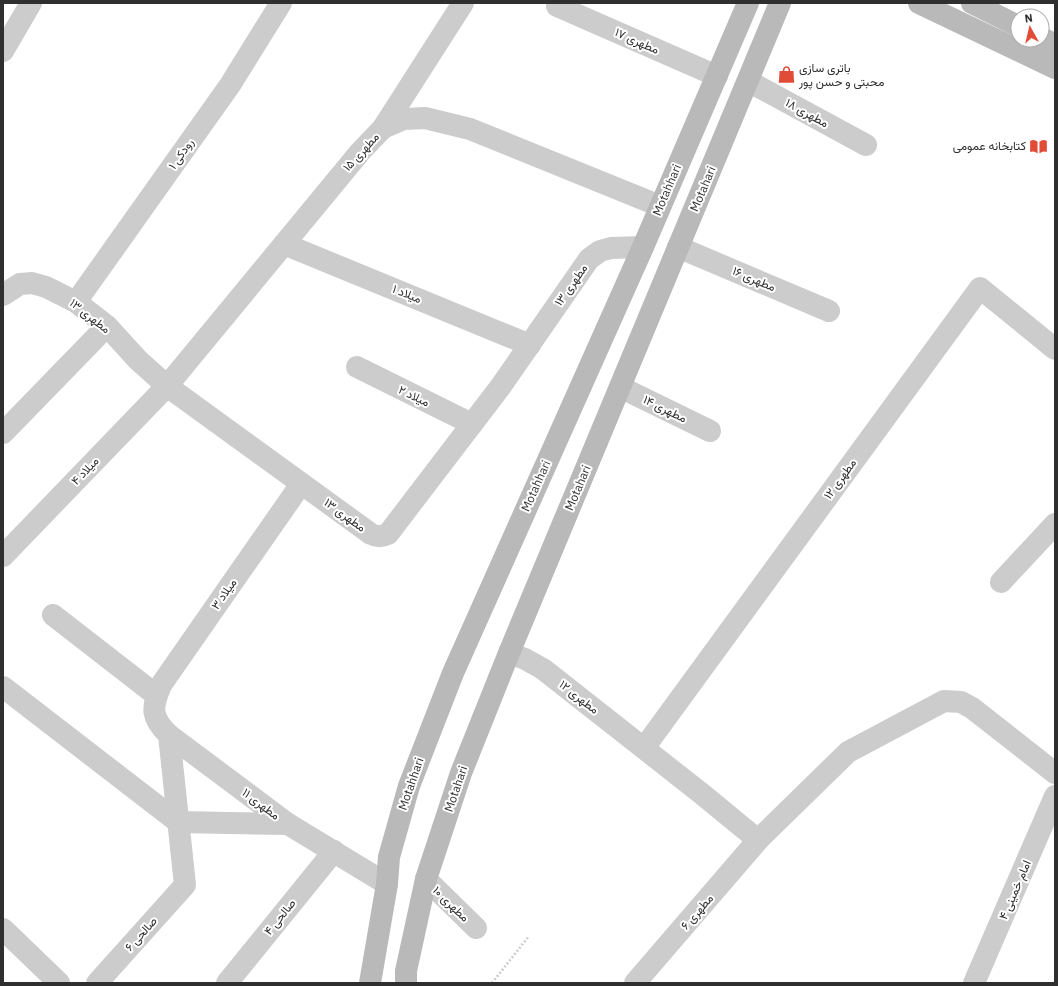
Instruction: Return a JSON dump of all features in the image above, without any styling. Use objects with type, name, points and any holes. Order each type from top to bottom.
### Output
[{"type":"main road","points":[[919,3],[1055,68]]},
{"type":"main road","points":[[972,3],[1010,22]]},
{"type":"main road","name":"Motahari","points":[[406,983],[406,971],[426,879],[461,773],[509,653],[678,247],[767,36],[783,7]]},
{"type":"main road","points":[[745,9],[767,36]]},
{"type":"main road","name":"Motahhari","points":[[370,983],[387,884],[389,857],[409,786],[453,673],[643,247],[745,9]]},
{"type":"street","points":[[3,51],[31,3]]},
{"type":"street","name":"رودکی ۱","points":[[76,302],[230,85],[281,3]]},
{"type":"street","points":[[383,128],[463,3]]},
{"type":"street","name":"مطهری ۱۷","points":[[557,6],[717,76]]},
{"type":"street","name":"مطهری ۱۸","points":[[748,81],[866,145]]},
{"type":"street","name":"مطهری ۱۵","points":[[167,386],[360,152],[383,128],[404,119],[425,118],[470,129],[660,206]]},
{"type":"street","name":"میلاد ۱","points":[[284,244],[530,345]]},
{"type":"street","name":"مطهری ۱۳","points":[[3,294],[20,284],[32,283],[46,287],[76,302],[107,326],[138,360],[167,386],[371,534],[383,536],[388,534],[501,386],[589,259],[600,251],[611,248],[643,247]]},
{"type":"street","name":"مطهری ۱۶","points":[[678,247],[829,311]]},
{"type":"street","name":"مطهری ۱۲","points":[[644,748],[980,288],[1055,349]]},
{"type":"street","points":[[3,433],[107,326]]},
{"type":"street","name":"میلاد ۲","points":[[357,367],[472,424]]},
{"type":"street","name":"میلاد ۴","points":[[3,556],[167,386]]},
{"type":"street","name":"مطهری ۱۴","points":[[620,387],[710,431]]},
{"type":"street","name":"میلاد ۳","points":[[155,701],[161,685],[301,484]]},
{"type":"street","points":[[1001,582],[1055,524]]},
{"type":"street","points":[[54,615],[155,701]]},
{"type":"street","name":"مطهری ۱۲","points":[[509,653],[525,659],[543,669],[758,840]]},
{"type":"street","points":[[3,687],[178,822],[288,824]]},
{"type":"street","name":"مطهری ۱۱","points":[[155,701],[155,717],[157,722],[169,735],[288,824],[387,884]]},
{"type":"street","name":"مطهری ۶","points":[[635,983],[758,840],[848,752],[944,701],[961,702],[972,708],[1055,773]]},
{"type":"street","points":[[169,735],[178,822]]},
{"type":"street","name":"امام خمینی ۴","points":[[974,983],[1055,796]]},
{"type":"street","name":"صالحی ۶","points":[[97,983],[185,885],[178,822]]},
{"type":"street","name":"صالحی ۴","points":[[227,983],[334,852]]},
{"type":"street","name":"مطهری ۱۰","points":[[426,879],[476,928]]},
{"type":"street","points":[[3,930],[60,983]]},
{"type":"path","points":[[492,983],[529,936]]},
{"type":"place","name":"باتری سازی محبتی و حسن پور","points":[[786,75]]},
{"type":"place","name":"کتابخانه عمومی","points":[[1039,146]]}]
